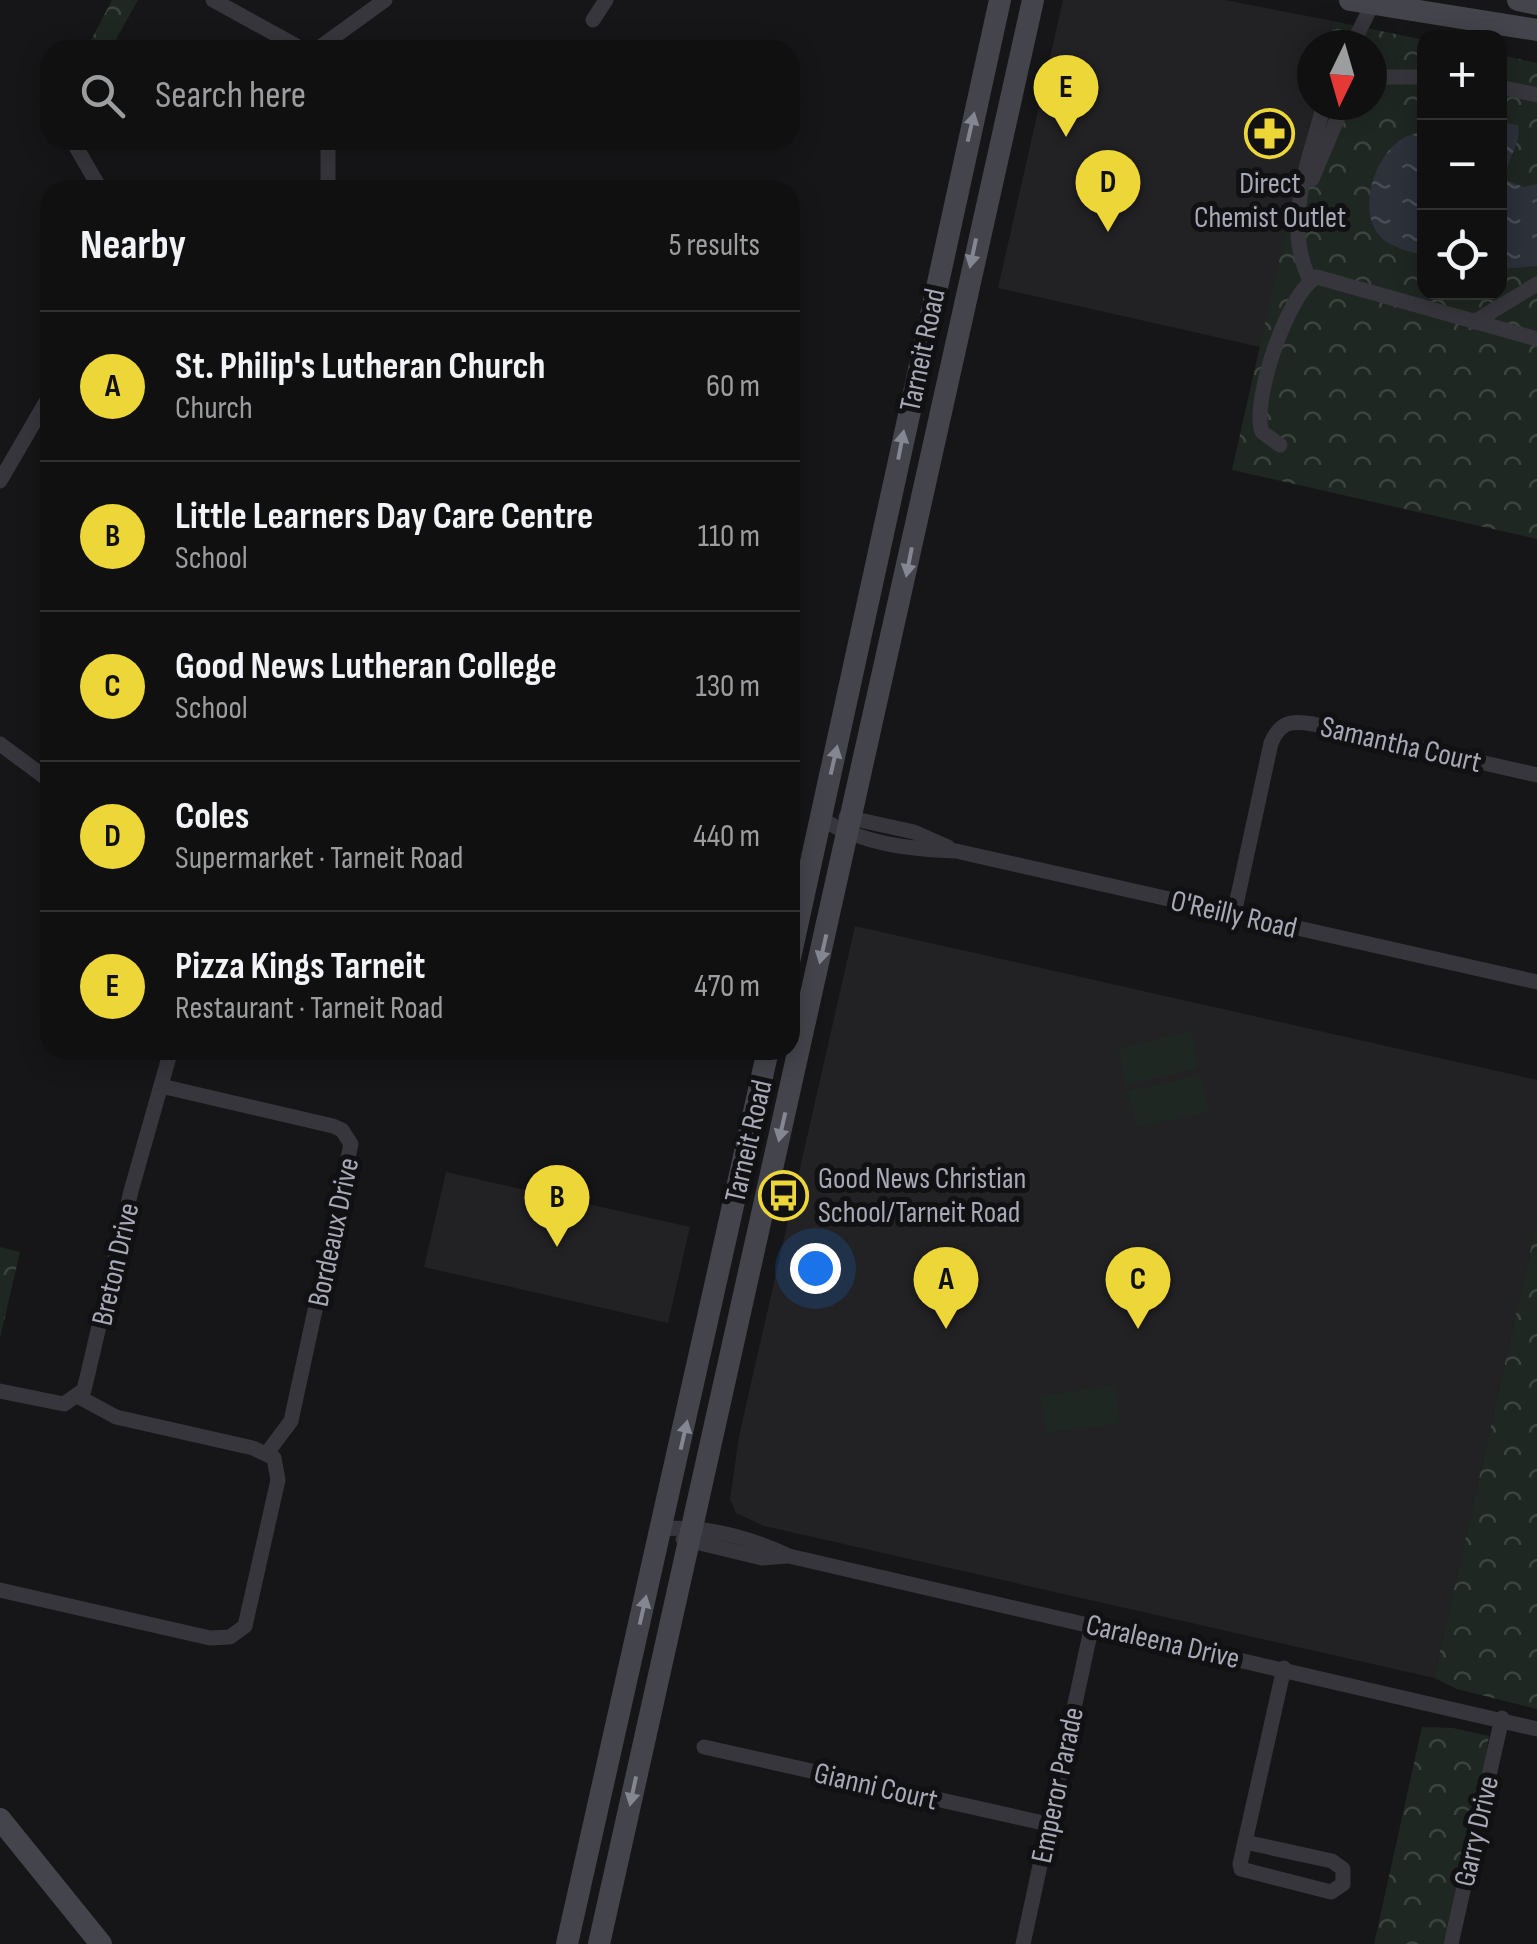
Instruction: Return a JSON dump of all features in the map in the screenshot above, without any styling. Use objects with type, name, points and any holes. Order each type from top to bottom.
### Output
[{"type":"main road","name":"Tarneit Road","points":[[800,1012],[851,826],[988,184],[1032,0]]},
{"type":"main road","points":[[1518,0],[1537,4]]},
{"type":"main road","points":[[1362,1],[1537,30]]},
{"type":"main road","name":"Tarneit Road","points":[[800,913],[996,5]]},
{"type":"main road","points":[[1512,25],[1537,13]]},
{"type":"main road","name":"Tarneit Road","points":[[567,1944],[766,1060]]},
{"type":"main road","name":"Tarneit Road","points":[[599,1944],[789,1060]]},
{"type":"main road","points":[[0,1819],[102,1944]]},
{"type":"street","points":[[213,0],[286,40]]},
{"type":"street","points":[[330,40],[385,0]]},
{"type":"street","points":[[594,20],[606,0]]},
{"type":"street","points":[[1355,30],[1362,1]]},
{"type":"street","points":[[1387,77],[1417,77]]},
{"type":"street","points":[[1507,89],[1537,95]]},
{"type":"street","points":[[1310,280],[1298,242],[1299,210],[1320,120]]},
{"type":"street","points":[[1299,210],[1337,120]]},
{"type":"street","points":[[78,150],[94,180]]},
{"type":"street","points":[[328,150],[328,180]]},
{"type":"street","points":[[1310,280],[1327,279],[1537,338]]},
{"type":"street","points":[[1280,445],[1262,432],[1258,410],[1286,316],[1310,280]]},
{"type":"street","points":[[1474,322],[1537,284]]},
{"type":"street","points":[[0,480],[40,411]]},
{"type":"street","name":"Samantha Court","points":[[1234,914],[1271,744],[1286,723],[1313,724],[1537,775]]},
{"type":"street","points":[[0,744],[40,774]]},
{"type":"street","name":"O'Reilly Road","points":[[821,819],[914,832],[956,851],[1537,982]]},
{"type":"street","name":"O'Reilly Road","points":[[1513,976],[1537,974]]},
{"type":"street","name":"Breton Drive","points":[[80,1397],[168,1060]]},
{"type":"street","name":"Bordeaux Drive","points":[[161,1086],[333,1126],[342,1130],[352,1144],[291,1421],[267,1453]]},
{"type":"street","points":[[0,1391],[64,1404],[80,1397],[116,1417],[267,1453],[279,1465],[248,1618],[238,1633],[210,1638],[0,1590]]},
{"type":"street","name":"Caraleena Drive","points":[[661,1530],[762,1544],[788,1556],[1537,1729]]},
{"type":"street","name":"Emperor Parade","points":[[1023,1944],[1092,1625]]},
{"type":"street","points":[[1245,1842],[1332,1861],[1343,1869],[1343,1884],[1332,1892],[1250,1874],[1240,1864],[1284,1668]]},
{"type":"street","name":"Garry Drive","points":[[1450,1944],[1502,1718]]},
{"type":"street","name":"Gianni Court","points":[[704,1747],[1048,1824]]},
{"type":"shaded area","points":[[1063,0],[1225,0],[1333,21],[1331,30],[1297,30],[1297,120],[1311,120],[1260,347],[998,288]]},
{"type":"shaded area","points":[[855,926],[1537,1080],[1537,1221],[1434,1678],[764,1526],[736,1513],[730,1499],[739,1436]]},
{"type":"shaded area","points":[[446,1172],[690,1227],[668,1323],[424,1267]]},
{"type":"green space","points":[[112,0],[138,0],[116,40],[91,40]]},
{"type":"green space","points":[[1333,21],[1376,30],[1331,30]]},
{"type":"green space","points":[[1387,32],[1417,39],[1417,300],[1507,300],[1507,57],[1537,63],[1537,539],[1232,470],[1311,120],[1387,120]]},
{"type":"green space","points":[[1191,1031],[1199,1068],[1126,1085],[1118,1048]]},
{"type":"green space","points":[[1201,1075],[1209,1111],[1137,1128],[1128,1091]]},
{"type":"green space","points":[[1537,1221],[1537,1709],[1457,1689],[1434,1678]]},
{"type":"green space","points":[[0,1247],[20,1252],[0,1338]]},
{"type":"green space","points":[[1115,1385],[1120,1423],[1046,1433],[1040,1396]]},
{"type":"green space","points":[[1422,1727],[1453,1728],[1489,1736],[1486,1756],[1443,1944],[1374,1944]]},
{"type":"water","points":[[1507,123],[1518,125],[1519,132],[1507,172]]},
{"type":"water","points":[[1417,133],[1417,254],[1387,242],[1377,232],[1369,204],[1382,160]]},
{"type":"water","points":[[1507,180],[1524,187],[1537,184],[1537,266],[1507,268]]},
{"type":"place","name":"Direct Chemist Outlet","points":[[1270,134]]},
{"type":"place","name":"Pizza Kings Tarneit","points":[[1066,137]]},
{"type":"place","name":"Coles","points":[[1108,232]]},
{"type":"place","name":"Good News Christian School/Tarneit Road","points":[[783,1195]]},
{"type":"place","name":"Little Learners Day Care Centre","points":[[557,1247]]},
{"type":"place","name":"St. Philip's Lutheran Church","points":[[946,1329]]},
{"type":"place","name":"Good News Lutheran College","points":[[1138,1329]]}]
